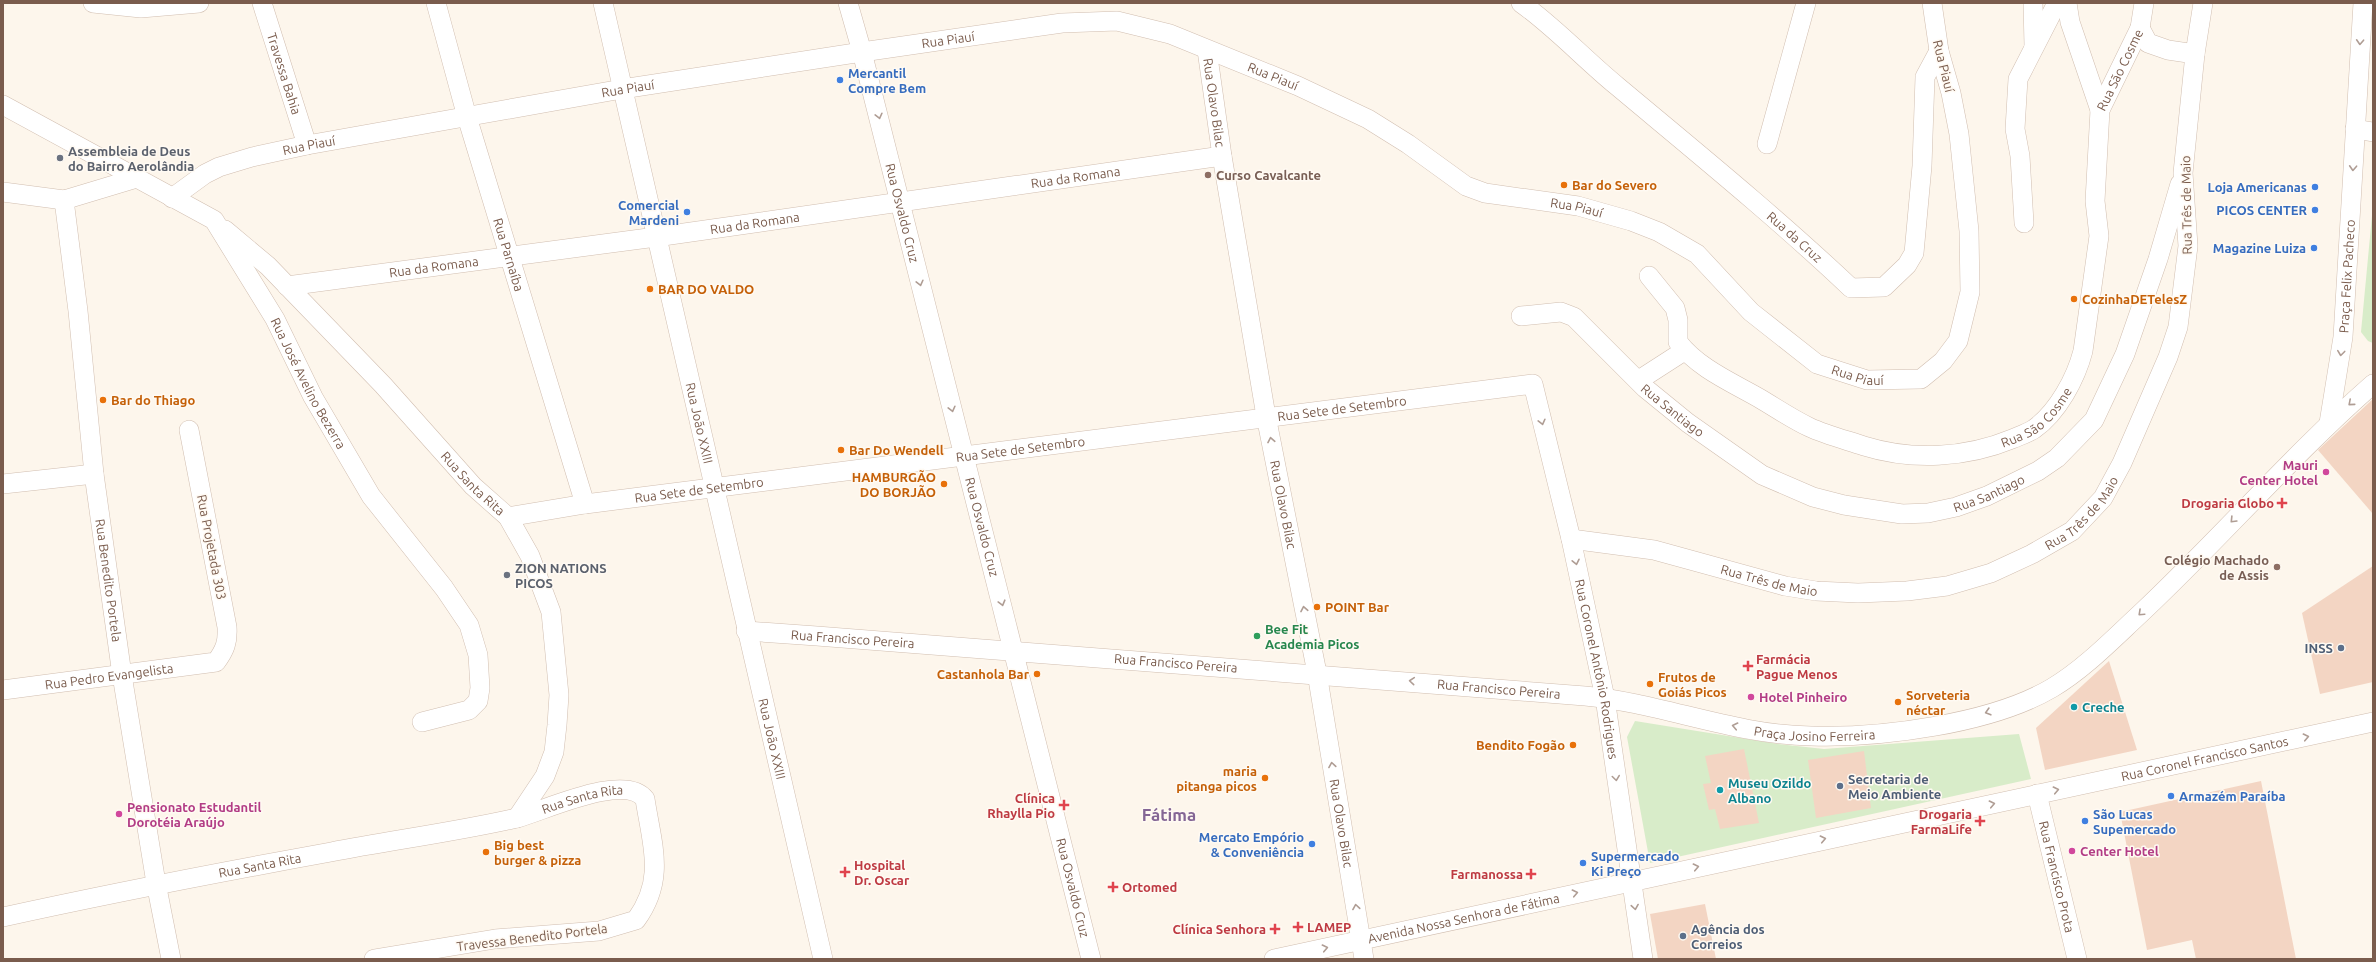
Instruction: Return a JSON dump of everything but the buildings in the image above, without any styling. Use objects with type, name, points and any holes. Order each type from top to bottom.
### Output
[{"type":"street","points":[[93,3],[141,8],[199,3]]},
{"type":"street","name":"Travessa Bahia","points":[[262,3],[307,145]]},
{"type":"street","name":"Rua Parnaíba","points":[[436,3],[467,117],[585,504]]},
{"type":"street","name":"Rua João XXIII","points":[[603,3],[746,631],[824,959]]},
{"type":"street","name":"Rua Osvaldo Cruz","points":[[848,3],[862,52],[964,456],[1015,650],[1091,959]]},
{"type":"street","name":"Rua da Cruz","points":[[1521,3],[1547,22],[1607,78],[1788,228],[1851,288],[1884,287],[1907,265],[1914,253],[1922,166],[1925,77],[1939,51]]},
{"type":"street","name":"Rua Piauí","points":[[172,198],[205,174],[219,167],[252,157],[307,145],[622,89],[862,52],[1088,20],[1117,21],[1145,26],[1170,34],[1298,86],[1368,119],[1408,144],[1466,186],[1485,193],[1578,206],[1631,221],[1659,232],[1697,254],[1751,312],[1817,364],[1868,380],[1921,378],[1943,361],[1958,341],[1970,292],[1969,231],[1959,134],[1951,93],[1939,51],[1932,3]]},
{"type":"street","points":[[2033,3],[2034,47]]},
{"type":"street","points":[[2024,223],[2020,156],[2015,129],[2018,80],[2057,3]]},
{"type":"street","points":[[2067,3],[2070,22],[2100,110]]},
{"type":"street","name":"Rua São Cosme","points":[[1684,351],[1711,372],[1810,427],[1865,447],[1913,455],[1945,455],[1981,450],[2033,430],[2049,414],[2071,381],[2083,351],[2100,236],[2095,201],[2100,110],[2140,28],[2144,3]]},
{"type":"street","name":"Rua Três de Maio","points":[[1571,540],[1654,550],[1785,586],[1816,591],[1858,593],[1907,591],[1947,586],[1991,573],[2032,554],[2072,531],[2103,498],[2122,463],[2168,357],[2178,327],[2188,246],[2183,173],[2195,54],[2204,3]]},
{"type":"street","name":"Praça Felix Pacheco","points":[[2329,422],[2343,337],[2364,130],[2363,3]]},
{"type":"street","points":[[1767,144],[1800,4]]},
{"type":"street","points":[[2140,28],[2148,43],[2168,50],[2195,54]]},
{"type":"street","name":"Rua Olavo Bilac","points":[[1207,50],[1222,156],[1266,416],[1317,673],[1364,959]]},
{"type":"street","points":[[3,104],[214,220]]},
{"type":"street","name":"Rua da Romana","points":[[287,286],[656,237],[1222,156]]},
{"type":"street","name":"Rua Santiago","points":[[1521,316],[1561,312],[1574,318],[1612,357],[1688,423],[1762,475],[1813,497],[1844,505],[1902,514],[1928,513],[1956,507],[1987,496],[2038,471],[2057,458],[2094,420],[2116,374],[2138,320],[2183,173]]},
{"type":"street","points":[[3,192],[64,200],[137,178]]},
{"type":"street","name":"Rua Benedito Portela","points":[[64,200],[78,311],[94,474],[122,675],[156,884],[171,959]]},
{"type":"street","name":"Rua Santa Rita","points":[[214,220],[250,250],[287,286],[383,385],[473,486],[508,517],[530,556],[550,612],[559,695],[554,752],[545,776],[518,818]]},
{"type":"street","name":"Rua José Avelino Bezerra","points":[[214,220],[275,319],[313,396],[371,496],[444,588],[469,625],[478,655],[480,688],[478,701],[469,710],[422,722]]},
{"type":"street","points":[[1639,380],[1684,351],[1678,342],[1678,320],[1675,308],[1649,276]]},
{"type":"street","name":"Rua Sete de Setembro","points":[[508,517],[585,504],[1266,416],[1533,384]]},
{"type":"street","name":"Rua Coronel Antônio Rodrigues","points":[[1533,384],[1571,540],[1605,698],[1643,959]]},
{"type":"street","name":"Praça Josino Ferreira","points":[[1605,698],[1766,733],[1808,736],[1894,732],[1934,726],[2025,700],[2053,687],[2089,660],[2178,579],[2329,422],[2373,384]]},
{"type":"street","name":"Rua Projetada 303","points":[[189,430],[227,627],[226,646],[216,662]]},
{"type":"street","points":[[3,484],[94,474]]},
{"type":"street","name":"Rua Francisco Pereira","points":[[746,631],[1317,673],[1605,698]]},
{"type":"street","name":"Rua Pedro Evangelista","points":[[3,690],[216,662]]},
{"type":"street","name":"Rua Coronel Francisco Santos","points":[[2037,794],[2373,722]]},
{"type":"street","name":"Rua Santa Rita","points":[[3,917],[156,884],[518,818],[604,790],[634,791],[640,793],[645,799]]},
{"type":"street","points":[[1631,881],[2037,794]]},
{"type":"street","name":"Rua Francisco Prota","points":[[2037,794],[2077,959]]},
{"type":"street","name":"Travessa Benedito Portela","points":[[374,959],[427,955],[495,939],[599,931],[636,920],[650,895],[656,873],[645,799]]},
{"type":"street","name":"Avenida Nossa Senhora de Fátima","points":[[1274,959],[1631,881]]},
{"type":"green space","points":[[2373,205],[2373,343],[2368,341],[2361,332]]},
{"type":"green space","points":[[1635,721],[1778,744],[1824,749],[2019,734],[2031,779],[1650,863],[1627,737]]},
{"type":"place","name":"Mercantil Compre Bem","points":[[840,80]]},
{"type":"place","name":"Assembleia de Deus do Bairro Aerolândia","points":[[60,158]]},
{"type":"place","name":"Curso Cavalcante","points":[[1208,175]]},
{"type":"place","name":"Bar do Severo","points":[[1564,185]]},
{"type":"place","name":"Loja Americanas","points":[[2315,187]]},
{"type":"place","name":"PICOS CENTER","points":[[2315,210]]},
{"type":"place","name":"Comercial Mardeni","points":[[687,212]]},
{"type":"place","name":"Magazine Luiza","points":[[2314,248]]},
{"type":"place","name":"BAR DO VALDO","points":[[650,289]]},
{"type":"place","name":"CozinhaDETelesZ","points":[[2074,299]]},
{"type":"place","name":"Bar do Thiago","points":[[103,400]]},
{"type":"place","name":"Bar Do Wendell","points":[[841,450]]},
{"type":"place","name":"Mauri Center Hotel","points":[[2326,472]]},
{"type":"place","name":"HAMBURGÃO DO BORJÃO","points":[[944,484]]},
{"type":"place","name":"Drogaria Globo","points":[[2282,503]]},
{"type":"place","name":"Colégio Machado de Assis","points":[[2277,567]]},
{"type":"place","name":"ZION NATIONS PICOS","points":[[507,575]]},
{"type":"place","name":"POINT Bar","points":[[1317,607]]},
{"type":"place","name":"Bee Fit Academia Picos","points":[[1257,636]]},
{"type":"place","name":"INSS","points":[[2341,648]]},
{"type":"place","name":"Farmácia Pague Menos","points":[[1748,666]]},
{"type":"place","name":"Castanhola Bar","points":[[1037,674]]},
{"type":"place","name":"Frutos de Goiás Picos","points":[[1650,684]]},
{"type":"place","name":"Hotel Pinheiro","points":[[1751,697]]},
{"type":"place","name":"Sorveteria néctar","points":[[1898,702]]},
{"type":"place","name":"Creche","points":[[2074,707]]},
{"type":"place","name":"Bendito Fogão","points":[[1573,745]]},
{"type":"place","name":"maria pitanga picos","points":[[1265,778]]},
{"type":"place","name":"Secretaria de Meio Ambiente","points":[[1840,786]]},
{"type":"place","name":"Museu Ozildo Albano","points":[[1720,790]]},
{"type":"place","name":"Armazém Paraíba","points":[[2171,796]]},
{"type":"place","name":"Clínica Rhaylla Pio","points":[[1064,805]]},
{"type":"place","name":"Pensionato Estudantil Dorotéia Araújo","points":[[119,814]]},
{"type":"place","name":"Drogaria FarmaLife","points":[[1980,821]]},
{"type":"place","name":"São Lucas Supemercado","points":[[2085,821]]},
{"type":"place","name":"Mercato Empório & Conveniência","points":[[1312,844]]},
{"type":"place","name":"Center Hotel","points":[[2072,851]]},
{"type":"place","name":"Big best burger & pizza","points":[[486,852]]},
{"type":"place","name":"Supermercado Ki Preço","points":[[1583,863]]},
{"type":"place","name":"Hospital Dr. Oscar","points":[[845,872]]},
{"type":"place","name":"Farmanossa","points":[[1531,874]]},
{"type":"place","name":"Ortomed","points":[[1113,887]]},
{"type":"place","name":"LAMEP","points":[[1298,927]]},
{"type":"place","name":"Clínica Senhora","points":[[1275,929]]},
{"type":"place","name":"Agência dos Correios","points":[[1683,936]]},
{"type":"district","name":"Fátima","points":[[1169,815]]}]
